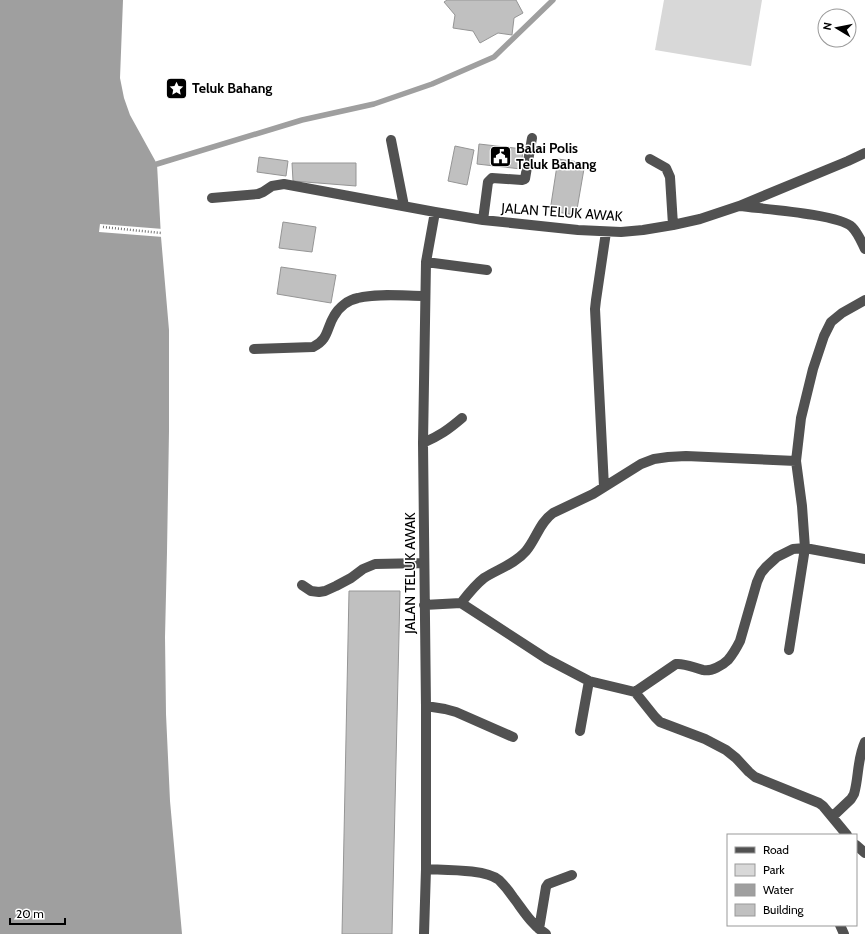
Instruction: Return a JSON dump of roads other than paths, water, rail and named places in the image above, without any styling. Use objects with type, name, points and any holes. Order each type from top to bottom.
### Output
[{"type":"street","points":[[483,220],[488,182],[492,178],[525,179],[532,138]]},
{"type":"street","points":[[391,140],[404,206]]},
{"type":"street","name":"JALAN TELUK AWAK","points":[[212,198],[258,194],[264,192],[272,186],[284,184],[483,220],[578,230],[621,232],[643,230],[700,219],[739,206],[865,153]]},
{"type":"street","points":[[650,159],[666,168],[670,177],[673,225]]},
{"type":"street","points":[[739,206],[838,220],[852,227],[865,248]]},
{"type":"street","name":"JALAN TELUK AWAK","points":[[424,934],[426,869],[423,443],[425,296],[426,262],[435,212]]},
{"type":"street","points":[[604,487],[595,309],[606,232]]},
{"type":"street","points":[[426,262],[487,270]]},
{"type":"street","points":[[254,349],[313,348],[322,341],[328,333],[334,315],[340,308],[357,298],[374,295],[425,296]]},
{"type":"street","points":[[789,650],[805,548],[802,506],[796,461],[801,418],[813,369],[824,336],[831,322],[842,313],[865,300]]},
{"type":"street","points":[[423,443],[447,431],[462,418]]},
{"type":"street","points":[[460,603],[477,584],[486,577],[506,567],[526,552],[547,517],[594,494],[641,464],[654,459],[686,456],[796,461]]},
{"type":"street","points":[[635,692],[676,664],[707,671],[728,661],[740,641],[761,573],[777,557],[793,549],[805,548],[865,559]]},
{"type":"street","points":[[302,586],[311,591],[325,591],[351,578],[363,569],[375,564],[424,563]]},
{"type":"street","points":[[424,605],[460,603],[546,659],[589,681],[635,692],[660,722],[705,739],[726,750],[755,777],[814,800],[822,806],[846,834]]},
{"type":"street","points":[[580,731],[589,681]]},
{"type":"street","points":[[426,706],[456,712],[513,737]]},
{"type":"street","points":[[832,817],[852,799],[862,748],[865,742]]},
{"type":"street","points":[[857,846],[865,853]]},
{"type":"street","points":[[426,869],[483,873],[491,875],[498,880],[513,896],[530,920],[542,932]]},
{"type":"street","points":[[542,932],[544,890],[546,886],[572,875]]},
{"type":"water","points":[[0,0],[123,0],[120,78],[124,98],[130,115],[157,164],[161,237],[169,330],[169,431],[165,637],[166,714],[170,801],[182,934],[0,934]]},
{"type":"waterway","points":[[157,164],[302,120],[374,104],[432,84],[494,57],[553,0]]},
{"type":"place","name":"Teluk Bahang","points":[[177,88]]},
{"type":"place","name":"Balai Polis Teluk Bahang","points":[[500,156]]}]
